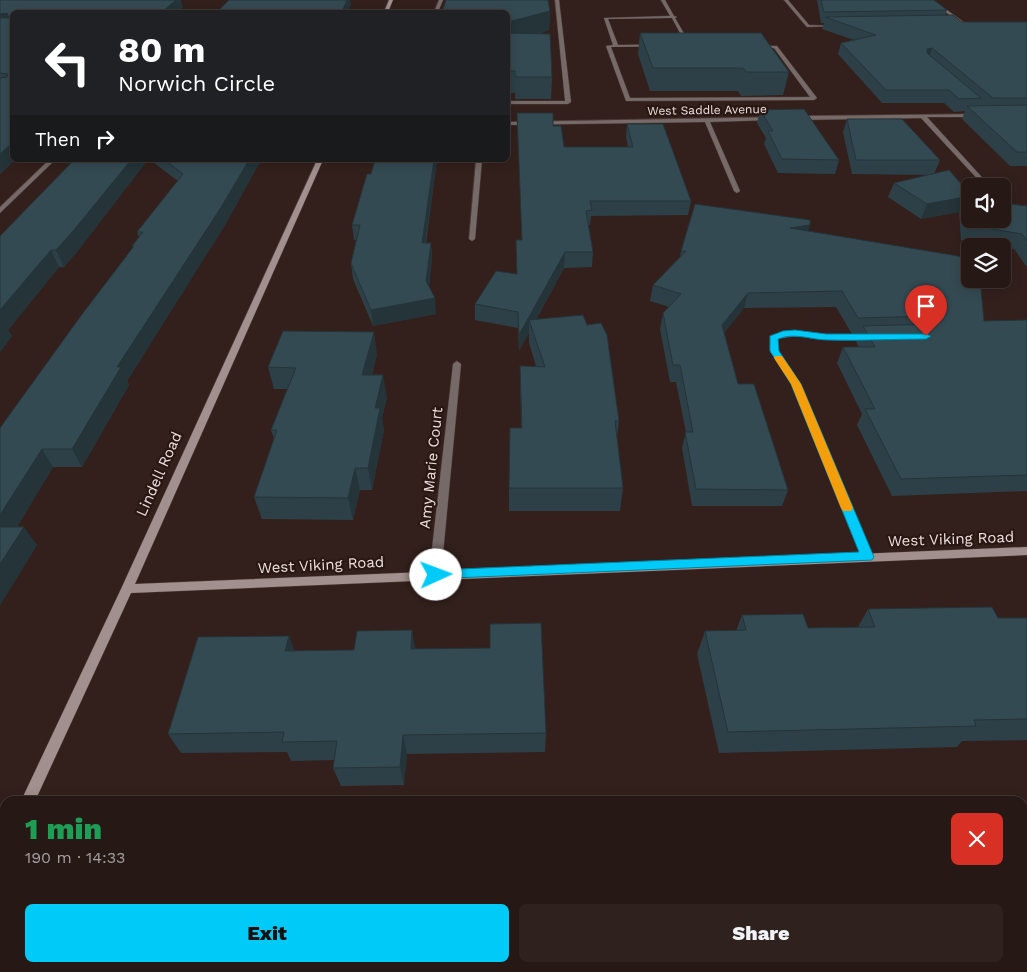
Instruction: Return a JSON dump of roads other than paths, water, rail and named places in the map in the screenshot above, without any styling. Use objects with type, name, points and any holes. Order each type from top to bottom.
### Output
[{"type":"street","points":[[510,103],[568,102],[557,0]]},
{"type":"street","points":[[663,0],[689,45]]},
{"type":"street","points":[[786,0],[808,26],[838,26]]},
{"type":"street","points":[[931,0],[965,24],[955,24]]},
{"type":"street","points":[[616,46],[606,18],[674,17]]},
{"type":"street","points":[[689,45],[775,47],[814,98],[628,100],[608,46],[689,45]]},
{"type":"street","points":[[795,118],[986,115]]},
{"type":"street","points":[[923,116],[980,178]]},
{"type":"street","name":"West Saddle Avenue","points":[[510,124],[776,119]]},
{"type":"street","points":[[706,120],[737,191]]},
{"type":"street","points":[[0,211],[50,162]]},
{"type":"street","name":"Lindell Road","points":[[30,796],[127,589],[319,162]]},
{"type":"street","points":[[472,239],[479,162]]},
{"type":"street","points":[[868,557],[796,384],[774,351],[774,338],[783,334],[795,333],[826,337],[885,338]]},
{"type":"street","name":"Amy Marie Court","points":[[436,575],[456,364]]},
{"type":"street","name":"West Viking Road","points":[[127,589],[1027,551]]}]
